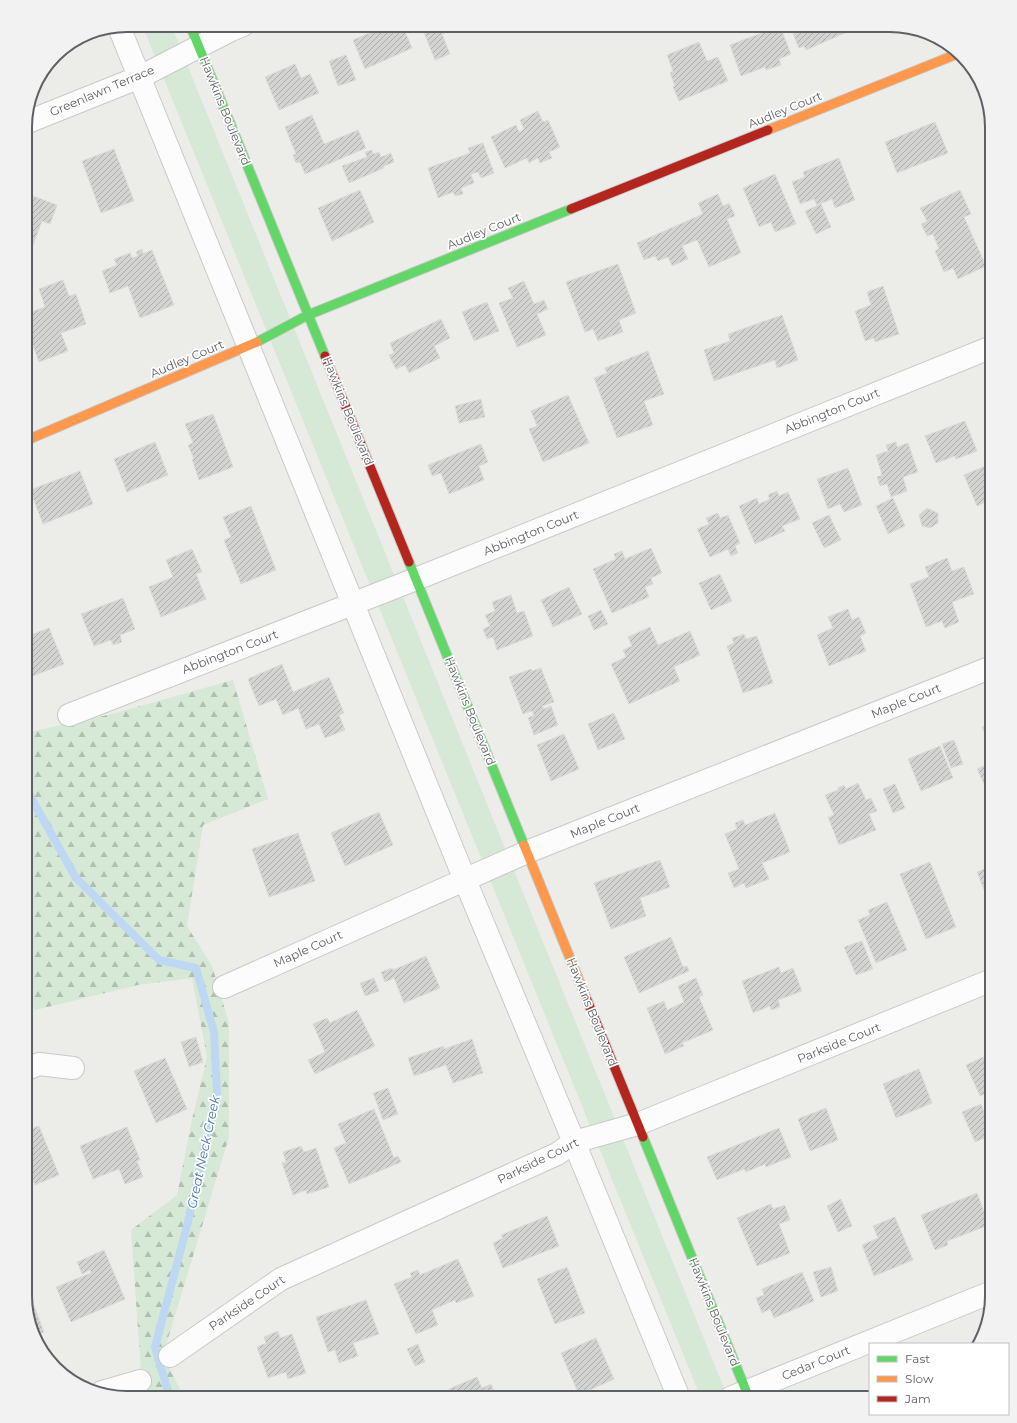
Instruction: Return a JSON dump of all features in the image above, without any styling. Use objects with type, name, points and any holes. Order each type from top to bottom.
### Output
[{"type":"street","points":[[121,32],[465,880],[676,1391]]},
{"type":"street","name":"Hawkins Boulevard","points":[[193,32],[638,1124],[740,1391]]},
{"type":"street","name":"Greenlawn Terrace","points":[[32,119],[140,78],[229,32]]},
{"type":"street","name":"Audley Court","points":[[32,438],[249,346],[308,315],[952,55]]},
{"type":"street","name":"Abbington Court","points":[[69,715],[354,604],[985,349]]},
{"type":"street","name":"Maple Court","points":[[224,987],[527,852],[985,670]]},
{"type":"street","name":"Parkside Court","points":[[170,1356],[281,1279],[557,1154],[574,1142],[638,1124],[985,983]]},
{"type":"street","points":[[32,1067],[39,1064],[73,1068]]},
{"type":"street","name":"Cedar Court","points":[[869,1343],[985,1295]]},
{"type":"street","name":"Cedar Court","points":[[754,1391],[869,1343]]},
{"type":"street","points":[[111,1389],[140,1381]]},
{"type":"green space","points":[[145,32],[174,32],[725,1391],[698,1391]]},
{"type":"green space","points":[[233,680],[268,799],[203,825],[187,926],[212,966],[229,1023],[229,1137],[163,1355],[181,1391],[150,1391],[141,1371],[131,1230],[177,1195],[192,1119],[207,1057],[192,978],[138,985],[35,1010],[32,1003],[32,731],[112,714]]},
{"type":"building","points":[[372,32],[405,32],[412,48],[365,69],[353,40]]},
{"type":"building","points":[[424,32],[447,32],[442,34],[450,54],[435,60]]},
{"type":"building","points":[[764,32],[782,32],[791,54],[779,59],[781,65],[766,70],[765,67],[741,76],[730,45]]},
{"type":"building","points":[[798,32],[847,32],[806,50],[804,46],[799,48],[793,34]]},
{"type":"building","points":[[699,42],[707,61],[718,57],[728,81],[679,101],[673,87],[675,86],[670,73],[673,71],[667,55]]},
{"type":"building","points":[[346,55],[356,80],[338,86],[329,61]]},
{"type":"building","points":[[295,64],[301,78],[310,74],[319,93],[279,110],[265,77]]},
{"type":"building","points":[[538,111],[543,122],[548,120],[560,147],[549,152],[552,158],[540,163],[538,158],[529,163],[527,158],[505,168],[491,137],[516,125],[519,132],[524,129],[520,120]]},
{"type":"building","points":[[312,115],[324,144],[358,130],[366,148],[305,174],[300,162],[296,163],[293,155],[296,154],[285,127]]},
{"type":"building","points":[[935,122],[948,153],[897,173],[885,142]]},
{"type":"building","points":[[483,143],[494,173],[481,178],[478,172],[471,174],[474,183],[461,188],[463,194],[455,196],[453,192],[438,198],[428,168],[470,153],[468,148]]},
{"type":"building","points":[[114,149],[134,201],[101,213],[82,161]]},
{"type":"building","points":[[372,150],[373,154],[379,152],[381,157],[391,153],[394,162],[384,166],[384,168],[349,183],[342,166],[367,157],[365,152]]},
{"type":"building","points":[[839,158],[855,200],[835,208],[832,199],[817,205],[814,199],[800,204],[792,182],[805,177],[803,172]]},
{"type":"building","points":[[775,174],[796,224],[775,232],[771,222],[759,227],[743,188]]},
{"type":"building","points":[[360,190],[374,222],[332,241],[318,208]]},
{"type":"building","points":[[960,190],[971,214],[964,217],[985,266],[958,279],[953,268],[944,272],[935,251],[939,249],[933,234],[927,236],[921,224],[927,221],[920,208]]},
{"type":"building","points":[[718,194],[723,206],[729,203],[735,216],[727,219],[741,253],[709,267],[697,240],[682,246],[688,259],[672,266],[668,257],[658,261],[655,256],[644,260],[637,243],[703,214],[698,203]]},
{"type":"building","points":[[32,196],[57,205],[50,224],[42,221],[32,247]]},
{"type":"building","points":[[821,204],[831,227],[816,234],[805,211]]},
{"type":"building","points":[[142,249],[143,254],[152,250],[174,305],[140,318],[128,286],[110,293],[102,271],[117,265],[114,259],[130,253],[132,258],[138,256],[136,252]]},
{"type":"building","points":[[618,264],[636,313],[619,320],[623,332],[598,341],[593,329],[585,332],[566,282]]},
{"type":"building","points":[[63,280],[69,296],[76,294],[86,324],[61,333],[68,351],[39,362],[32,343],[32,312],[45,307],[39,289]]},
{"type":"building","points":[[524,281],[534,304],[544,300],[548,309],[537,314],[546,335],[517,347],[499,303],[513,298],[508,288]]},
{"type":"building","points":[[883,286],[899,334],[875,342],[874,338],[865,341],[855,311],[871,305],[867,292]]},
{"type":"building","points":[[487,302],[499,331],[474,341],[462,312]]},
{"type":"building","points":[[782,315],[798,360],[777,368],[775,360],[714,381],[704,350],[730,341],[728,334]]},
{"type":"building","points":[[441,319],[450,338],[434,346],[440,358],[409,373],[405,365],[396,369],[389,355],[394,353],[390,343]]},
{"type":"building","points":[[648,351],[664,394],[644,401],[653,425],[617,438],[594,378],[607,373],[605,368]]},
{"type":"building","points":[[568,395],[589,443],[543,462],[529,429],[537,426],[531,411]]},
{"type":"building","points":[[481,399],[485,417],[459,423],[455,406]]},
{"type":"building","points":[[213,414],[233,467],[199,480],[192,459],[194,459],[188,445],[193,443],[185,424]]},
{"type":"building","points":[[965,421],[977,451],[956,459],[955,456],[936,463],[925,436]]},
{"type":"building","points":[[155,442],[168,475],[127,492],[114,459]]},
{"type":"building","points":[[896,442],[897,447],[908,443],[918,472],[903,477],[907,491],[891,497],[887,484],[880,486],[877,477],[882,475],[876,455],[888,451],[886,445]]},
{"type":"building","points":[[481,444],[488,462],[479,466],[484,480],[449,494],[441,473],[432,476],[428,465]]},
{"type":"building","points":[[985,466],[985,502],[977,506],[964,475]]},
{"type":"building","points":[[848,468],[862,505],[844,512],[840,504],[828,509],[817,479]]},
{"type":"building","points":[[80,471],[93,504],[43,524],[32,495],[32,489]]},
{"type":"building","points":[[777,491],[779,496],[788,492],[800,519],[782,526],[785,531],[755,544],[739,506],[757,498],[759,504],[770,499],[768,495]]},
{"type":"building","points":[[893,498],[905,526],[888,534],[876,506]]},
{"type":"building","points":[[251,506],[276,570],[241,584],[224,540],[231,537],[223,517]]},
{"type":"building","points":[[927,508],[938,513],[938,523],[930,528],[922,526],[919,515]]},
{"type":"building","points":[[718,513],[720,518],[728,515],[740,543],[735,546],[738,553],[731,556],[728,549],[710,557],[697,529],[709,524],[706,518]]},
{"type":"building","points":[[829,515],[841,540],[824,548],[812,523]]},
{"type":"building","points":[[651,548],[662,573],[651,578],[653,584],[645,587],[649,597],[612,613],[593,569],[616,559],[614,554],[622,551],[625,559]]},
{"type":"building","points":[[192,549],[202,572],[196,574],[206,599],[161,617],[149,587],[173,577],[166,560]]},
{"type":"building","points":[[947,558],[952,571],[964,567],[974,594],[952,602],[959,622],[945,628],[942,621],[926,627],[910,584],[929,577],[925,567]]},
{"type":"building","points":[[720,574],[732,601],[711,610],[699,583]]},
{"type":"building","points":[[569,587],[582,614],[553,627],[541,600]]},
{"type":"building","points":[[511,595],[517,613],[524,611],[533,636],[497,650],[493,637],[487,639],[483,629],[490,626],[485,615],[495,611],[492,602]]},
{"type":"building","points":[[123,598],[135,629],[120,635],[122,642],[113,645],[111,640],[94,646],[81,614]]},
{"type":"building","points":[[848,609],[852,620],[859,617],[866,633],[860,636],[866,651],[829,666],[817,635],[833,628],[828,617]]},
{"type":"building","points":[[601,610],[608,624],[594,630],[588,616]]},
{"type":"building","points":[[650,627],[658,645],[690,631],[700,655],[674,667],[680,681],[629,704],[611,664],[626,657],[623,650],[632,646],[628,637]]},
{"type":"building","points":[[49,628],[64,664],[32,676],[32,631],[33,634]]},
{"type":"building","points":[[744,634],[746,639],[757,636],[773,683],[743,693],[727,646],[734,643],[732,638]]},
{"type":"building","points":[[282,664],[293,692],[329,677],[344,713],[339,715],[345,730],[325,738],[319,724],[306,729],[298,708],[283,715],[276,699],[259,706],[248,679]]},
{"type":"building","points":[[541,668],[554,702],[542,706],[544,709],[551,706],[558,725],[534,735],[528,718],[534,715],[532,711],[523,714],[509,677],[531,669],[532,671]]},
{"type":"building","points":[[614,713],[625,739],[598,750],[588,724]]},
{"type":"building","points":[[985,726],[985,734],[982,727]]},
{"type":"building","points":[[564,734],[579,769],[551,781],[537,745]]},
{"type":"building","points":[[954,740],[963,764],[951,768],[942,744]]},
{"type":"building","points":[[940,746],[953,778],[921,791],[908,759]]},
{"type":"building","points":[[985,765],[985,786],[977,769]]},
{"type":"building","points":[[858,783],[866,800],[871,798],[877,811],[869,814],[876,830],[839,845],[828,817],[834,815],[825,795],[838,790],[838,788],[844,785],[846,789]]},
{"type":"building","points":[[895,784],[905,808],[893,813],[883,789]]},
{"type":"building","points":[[379,812],[393,845],[345,866],[331,833]]},
{"type":"building","points":[[775,813],[790,852],[762,863],[769,879],[746,888],[744,883],[734,888],[728,873],[739,869],[725,834],[737,829],[735,823],[743,820],[745,825]]},
{"type":"building","points":[[298,833],[315,881],[269,897],[252,849]]},
{"type":"building","points":[[660,860],[670,887],[640,898],[646,916],[611,929],[594,883]]},
{"type":"building","points":[[930,862],[956,927],[926,939],[900,874]]},
{"type":"building","points":[[985,869],[985,893],[977,872]]},
{"type":"building","points":[[887,902],[907,950],[876,963],[858,920],[870,915],[868,910]]},
{"type":"building","points":[[671,937],[683,967],[687,966],[689,971],[639,993],[624,957]]},
{"type":"building","points":[[862,941],[873,969],[856,975],[844,947]]},
{"type":"building","points":[[426,956],[440,988],[404,1003],[394,978],[385,982],[381,972],[392,968],[393,970]]},
{"type":"building","points":[[779,967],[781,973],[793,968],[802,991],[778,1000],[780,1007],[771,1010],[770,1006],[753,1013],[742,981]]},
{"type":"building","points":[[374,978],[379,991],[365,996],[360,983]]},
{"type":"building","points":[[696,978],[703,995],[699,997],[713,1030],[682,1043],[684,1046],[665,1054],[647,1008],[664,1001],[667,1010],[684,1002],[678,986]]},
{"type":"building","points":[[357,1010],[375,1046],[315,1074],[308,1060],[325,1052],[313,1024],[327,1018],[330,1023]]},
{"type":"building","points":[[196,1037],[203,1062],[189,1067],[181,1042]]},
{"type":"building","points":[[472,1039],[483,1073],[453,1083],[446,1065],[414,1076],[408,1058],[444,1046],[444,1049]]},
{"type":"building","points":[[985,1056],[985,1094],[980,1096],[966,1065]]},
{"type":"building","points":[[165,1058],[187,1109],[156,1123],[134,1071]]},
{"type":"building","points":[[919,1069],[932,1103],[896,1118],[883,1084]]},
{"type":"building","points":[[388,1088],[398,1114],[383,1120],[373,1093]]},
{"type":"building","points":[[981,1104],[985,1114],[985,1138],[975,1142],[962,1112]]},
{"type":"building","points":[[826,1108],[838,1140],[810,1151],[798,1119]]},
{"type":"building","points":[[374,1109],[394,1158],[398,1156],[401,1162],[349,1184],[334,1148],[346,1143],[338,1124]]},
{"type":"building","points":[[39,1126],[59,1175],[35,1185],[32,1180],[32,1128]]},
{"type":"building","points":[[127,1127],[140,1160],[137,1161],[143,1177],[125,1184],[119,1169],[93,1179],[80,1146]]},
{"type":"building","points":[[779,1128],[791,1157],[766,1167],[765,1164],[746,1172],[744,1169],[717,1180],[707,1157]]},
{"type":"building","points":[[301,1146],[304,1152],[316,1148],[329,1187],[307,1194],[306,1190],[293,1195],[282,1163],[286,1162],[283,1152]]},
{"type":"building","points":[[977,1193],[985,1214],[985,1227],[947,1241],[948,1245],[935,1250],[921,1215]]},
{"type":"building","points":[[841,1199],[852,1226],[838,1232],[827,1206]]},
{"type":"building","points":[[771,1204],[773,1209],[785,1205],[790,1220],[779,1224],[790,1253],[757,1266],[737,1218]]},
{"type":"building","points":[[547,1216],[559,1246],[503,1268],[493,1243],[503,1238],[501,1235]]},
{"type":"building","points":[[895,1217],[913,1260],[874,1276],[862,1245],[878,1238],[873,1226]]},
{"type":"building","points":[[104,1250],[125,1299],[71,1322],[56,1287],[91,1273],[90,1270],[82,1274],[77,1262]]},
{"type":"building","points":[[458,1259],[474,1296],[456,1303],[455,1300],[432,1310],[438,1325],[416,1334],[394,1284],[412,1277],[410,1273],[418,1270],[420,1275]]},
{"type":"building","points":[[567,1267],[585,1313],[555,1324],[537,1279]]},
{"type":"building","points":[[831,1267],[838,1291],[821,1297],[813,1272]]},
{"type":"building","points":[[802,1272],[814,1301],[774,1318],[770,1309],[762,1313],[756,1298],[764,1295],[762,1289]]},
{"type":"building","points":[[366,1300],[379,1334],[353,1343],[358,1356],[339,1363],[335,1350],[328,1352],[316,1317]]},
{"type":"building","points":[[32,1302],[44,1332],[40,1334],[39,1332],[35,1320]]},
{"type":"building","points":[[278,1331],[280,1338],[292,1334],[306,1373],[288,1379],[286,1372],[268,1378],[257,1347],[266,1343],[264,1337]]},
{"type":"building","points":[[596,1338],[614,1379],[588,1391],[577,1391],[561,1353]]},
{"type":"building","points":[[418,1344],[425,1362],[415,1366],[407,1349]]},
{"type":"building","points":[[477,1377],[482,1388],[491,1384],[494,1391],[450,1391],[449,1389]]},
{"type":"waterway","name":"Great Neck Creek","points":[[32,799],[76,878],[159,960],[196,968],[214,1032],[217,1093],[187,1226],[155,1347],[168,1391]]},
{"type":"traffic: fast","points":[[193,32],[325,356]]},
{"type":"traffic: fast","points":[[257,342],[308,315],[571,209]]},
{"type":"traffic: fast","points":[[409,562],[524,845]]},
{"type":"traffic: fast","points":[[643,1137],[746,1391]]},
{"type":"traffic: slow","points":[[768,130],[953,56]]},
{"type":"traffic: slow","points":[[32,438],[257,342]]},
{"type":"traffic: slow","points":[[524,845],[587,1000]]},
{"type":"traffic: jam","points":[[571,209],[768,130]]},
{"type":"traffic: jam","points":[[325,356],[409,562]]},
{"type":"traffic: jam","points":[[587,1000],[643,1137]]}]
